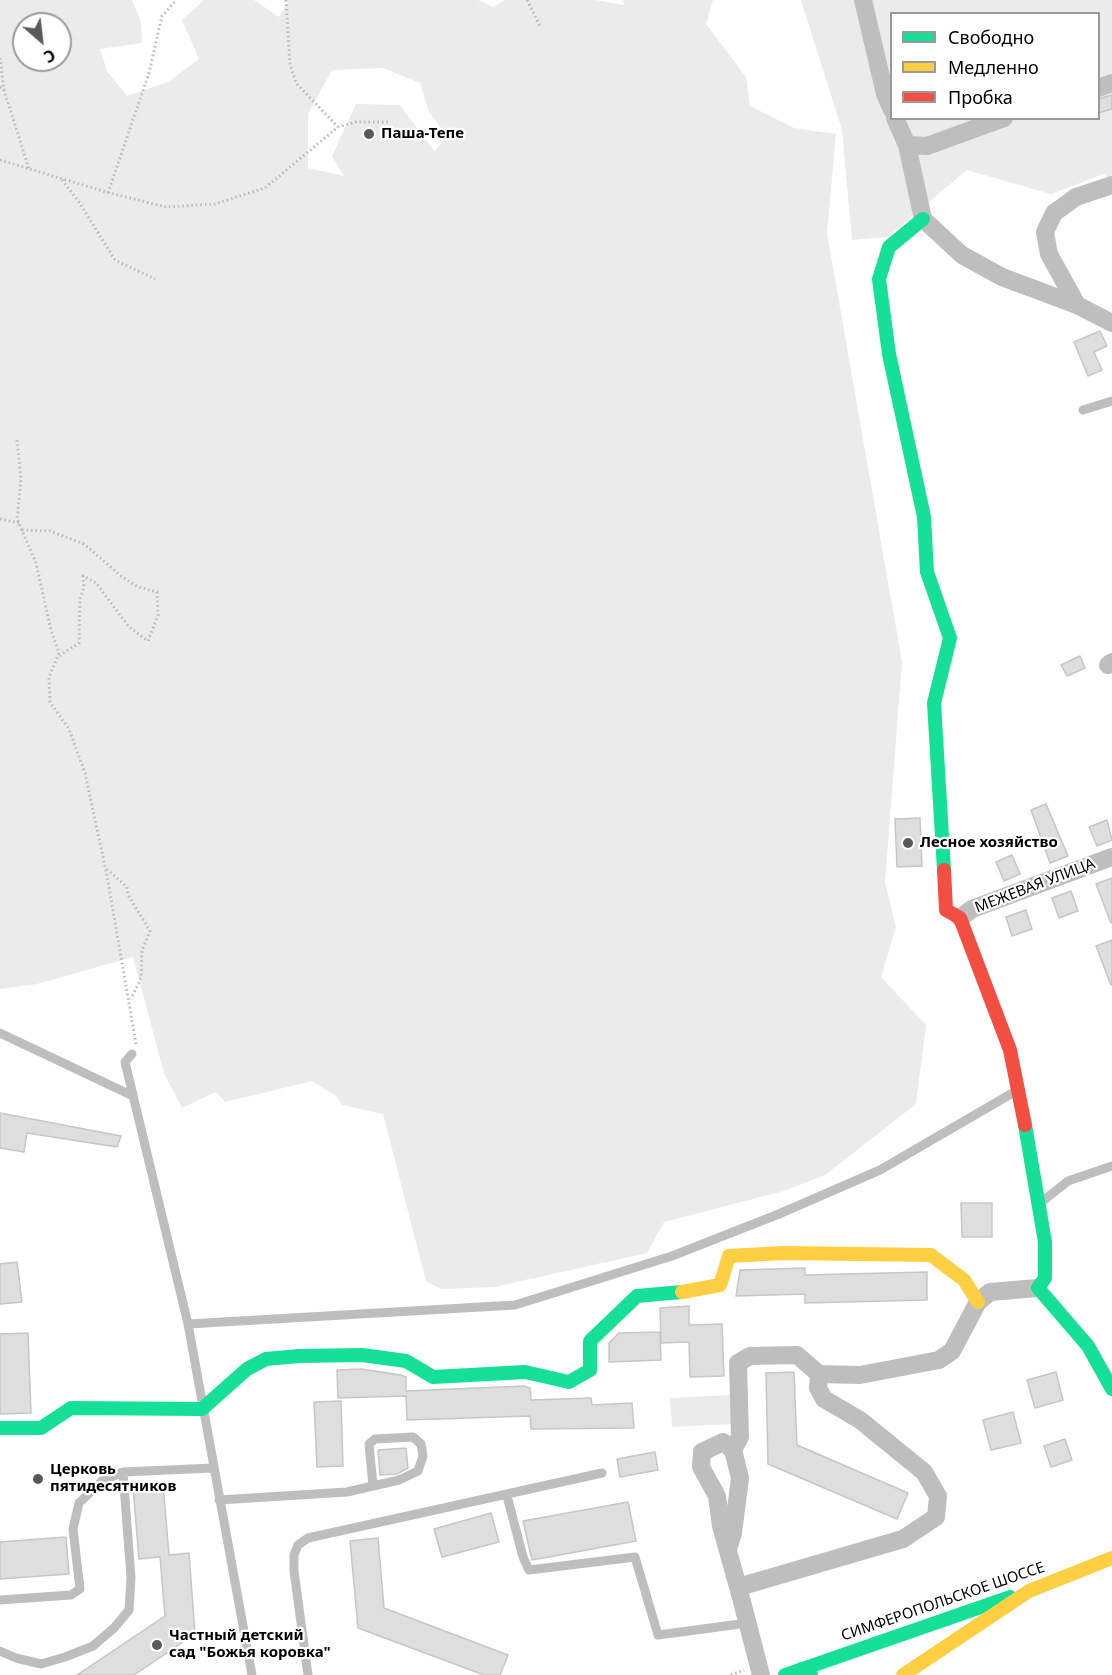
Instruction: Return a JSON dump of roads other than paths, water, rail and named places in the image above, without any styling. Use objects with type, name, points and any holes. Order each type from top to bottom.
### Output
[{"type":"street","points":[[863,0],[890,107]]},
{"type":"street","points":[[896,120],[907,145],[922,219],[962,255],[992,272],[1077,305],[1112,323]]},
{"type":"street","points":[[907,145],[927,146],[998,120]]},
{"type":"street","points":[[1077,305],[1049,254],[1045,232],[1054,213],[1077,197],[1112,184]]},
{"type":"street","points":[[922,219],[890,248],[879,279],[888,354],[924,517],[927,572],[950,638],[934,703],[946,910],[960,918],[1010,1050],[1016,1091],[1040,1204],[1045,1242],[1045,1278],[1038,1288]]},
{"type":"street","name":"МЕЖЕВАЯ УЛИЦА","points":[[960,918],[972,909],[1112,857]]},
{"type":"street","points":[[0,1428],[40,1428],[70,1408],[202,1409],[247,1369],[266,1359],[299,1356],[362,1355],[406,1361],[433,1377],[525,1372],[569,1382],[590,1370],[590,1341],[637,1296],[698,1291],[720,1285],[729,1256],[783,1253],[931,1256],[964,1280],[978,1302]]},
{"type":"street","points":[[733,1450],[740,1437],[738,1363],[750,1356],[797,1355],[819,1374],[860,1375],[939,1360],[952,1351],[978,1302],[990,1292],[1038,1288]]},
{"type":"street","points":[[1038,1288],[1088,1346],[1112,1389]]},
{"type":"street","points":[[740,1594],[742,1586],[903,1539],[936,1517],[938,1496],[924,1473],[860,1420],[824,1399],[818,1388],[819,1374]]},
{"type":"street","points":[[728,1549],[733,1533],[740,1478],[733,1450],[723,1442],[710,1446],[702,1452],[701,1467],[717,1496],[728,1549],[761,1675]]},
{"type":"street","name":"СИМФЕРОПОЛЬСКОЕ ШОССЕ","points":[[785,1675],[806,1672],[1029,1591],[1112,1558]]},
{"type":"street","points":[[903,1675],[1029,1591]]},
{"type":"lane","points":[[1083,410],[1112,401]]},
{"type":"lane","points":[[0,1034],[133,1096]]},
{"type":"lane","points":[[132,1054],[125,1062],[188,1324],[252,1675]]},
{"type":"lane","points":[[188,1324],[515,1305],[672,1256],[789,1209],[880,1170],[1016,1091]]},
{"type":"lane","points":[[1040,1204],[1068,1181],[1112,1166]]},
{"type":"lane","points":[[219,1500],[347,1492],[373,1486],[399,1480],[418,1471],[423,1456],[421,1444],[413,1437],[375,1438],[369,1444],[373,1486]]},
{"type":"lane","points":[[0,1600],[71,1595],[80,1589],[73,1528],[79,1503],[102,1481],[123,1472],[213,1468]]},
{"type":"lane","points":[[0,1650],[16,1658],[41,1664],[65,1658],[93,1646],[114,1628],[129,1610],[131,1578],[123,1472]]},
{"type":"lane","points":[[309,1675],[294,1571],[294,1555],[298,1545],[308,1538],[507,1496],[602,1473]]},
{"type":"lane","points":[[507,1496],[523,1557],[529,1570],[635,1557],[658,1635],[748,1623]]},
{"type":"place","name":"Паша-Тепе","points":[[369,134]]},
{"type":"place","name":"Лесное хозяйство","points":[[908,843]]},
{"type":"place","name":"Церковь пятидесятников","points":[[38,1479]]},
{"type":"place","name":"Частный детский сад \"Божья коровка\"","points":[[157,1645]]}]
